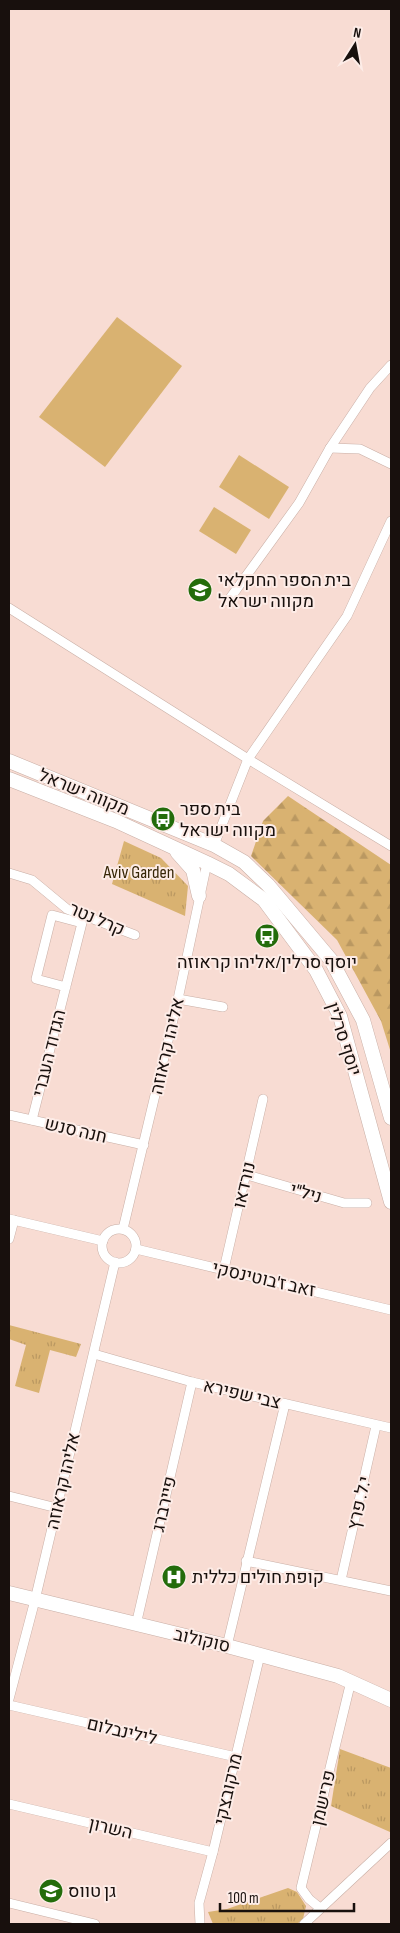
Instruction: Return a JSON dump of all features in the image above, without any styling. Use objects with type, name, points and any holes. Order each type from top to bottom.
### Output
[{"type":"main road","name":"מקווה ישראל","points":[[9,762],[214,844]]},
{"type":"main road","name":"מקווה ישראל","points":[[9,779],[116,821],[207,863]]},
{"type":"main road","points":[[207,863],[214,844]]},
{"type":"main road","name":"יוסף סרלין","points":[[214,844],[244,862],[268,885],[331,960],[363,1020],[391,1118]]},
{"type":"main road","points":[[171,846],[193,870],[199,896]]},
{"type":"main road","name":"יוסף סרלין","points":[[207,863],[229,874],[264,900],[316,970],[340,1016],[391,1202]]},
{"type":"main road","name":"סוקולוב","points":[[9,1593],[228,1646],[351,1681],[391,1700]]},
{"type":"street","points":[[228,602],[299,503],[330,448],[370,388],[391,365]]},
{"type":"street","points":[[330,448],[360,448],[391,464]]},
{"type":"street","points":[[214,844],[248,759],[346,616],[391,521]]},
{"type":"street","points":[[9,608],[248,759],[391,846]]},
{"type":"street","name":"אליהו קראוזה","points":[[123,1229],[178,999],[207,863]]},
{"type":"street","name":"קרל נטר","points":[[9,873],[32,880],[67,909],[135,935]]},
{"type":"street","name":"הגדוד העברי","points":[[32,1120],[66,987],[82,923],[52,916],[36,979],[66,987]]},
{"type":"street","points":[[178,999],[222,1007]]},
{"type":"street","name":"נורדאו","points":[[224,1269],[263,1099]]},
{"type":"street","name":"חנה סנש","points":[[9,1115],[144,1145]]},
{"type":"street","name":"ניל\"י","points":[[247,1175],[344,1203],[367,1204]]},
{"type":"street","points":[[9,1239],[11,1220],[103,1241]]},
{"type":"street","points":[[123,1229],[132,1234],[136,1249],[130,1258],[121,1262],[115,1262],[110,1260],[103,1252],[103,1241],[108,1232],[123,1229]]},
{"type":"street","name":"זאב ז'בוטינסקי","points":[[136,1249],[391,1310]]},
{"type":"street","name":"אליהו קראוזה","points":[[9,1699],[36,1600],[115,1262]]},
{"type":"street","name":"צבי שפירא","points":[[94,1354],[192,1382],[391,1428]]},
{"type":"street","name":"פיירברג","points":[[136,1625],[192,1382]]},
{"type":"street","points":[[228,1646],[246,1562],[285,1404]]},
{"type":"street","name":"י.ל. פרץ","points":[[341,1580],[376,1426]]},
{"type":"street","points":[[9,1496],[57,1508]]},
{"type":"street","points":[[246,1562],[341,1580],[391,1592]]},
{"type":"street","name":"מרקובצקי","points":[[200,1924],[199,1903],[260,1655]]},
{"type":"street","name":"פרישמן","points":[[320,1908],[308,1898],[302,1888],[351,1681]]},
{"type":"street","name":"לילינבלום","points":[[9,1705],[236,1757]]},
{"type":"street","name":"השרון","points":[[9,1804],[213,1852]]},
{"type":"street","points":[[304,1924],[391,1843]]},
{"type":"street","points":[[9,1903],[95,1924]]},
{"type":"green space","points":[[117,317],[182,366],[105,467],[39,417]]},
{"type":"green space","points":[[239,455],[289,487],[269,519],[219,487]]},
{"type":"green space","points":[[214,507],[251,530],[236,554],[199,531]]},
{"type":"green space","points":[[288,796],[391,865],[391,1053],[381,1021],[337,940],[251,856],[263,821]]},
{"type":"green space","name":"Aviv Garden","points":[[124,841],[161,858],[188,886],[185,916],[112,884]]},
{"type":"green space","points":[[9,1325],[81,1344],[76,1357],[50,1350],[39,1393],[15,1386],[26,1345],[9,1339]]},
{"type":"green space","points":[[340,1749],[391,1768],[390,1832],[331,1806]]},
{"type":"green space","points":[[288,1888],[297,1892],[306,1906],[303,1919],[297,1924],[213,1924],[208,1912],[227,1909]]},
{"type":"place","name":"בית הספר החקלאי מקווה ישראל","points":[[200,590]]},
{"type":"place","name":"בית ספר מקווה ישראל","points":[[163,819]]},
{"type":"place","name":"יוסף סרלין/אליהו קראוזה","points":[[267,936]]},
{"type":"place","name":"קופת חולים כללית","points":[[174,1577]]},
{"type":"place","name":"גן טווס","points":[[51,1891]]}]
